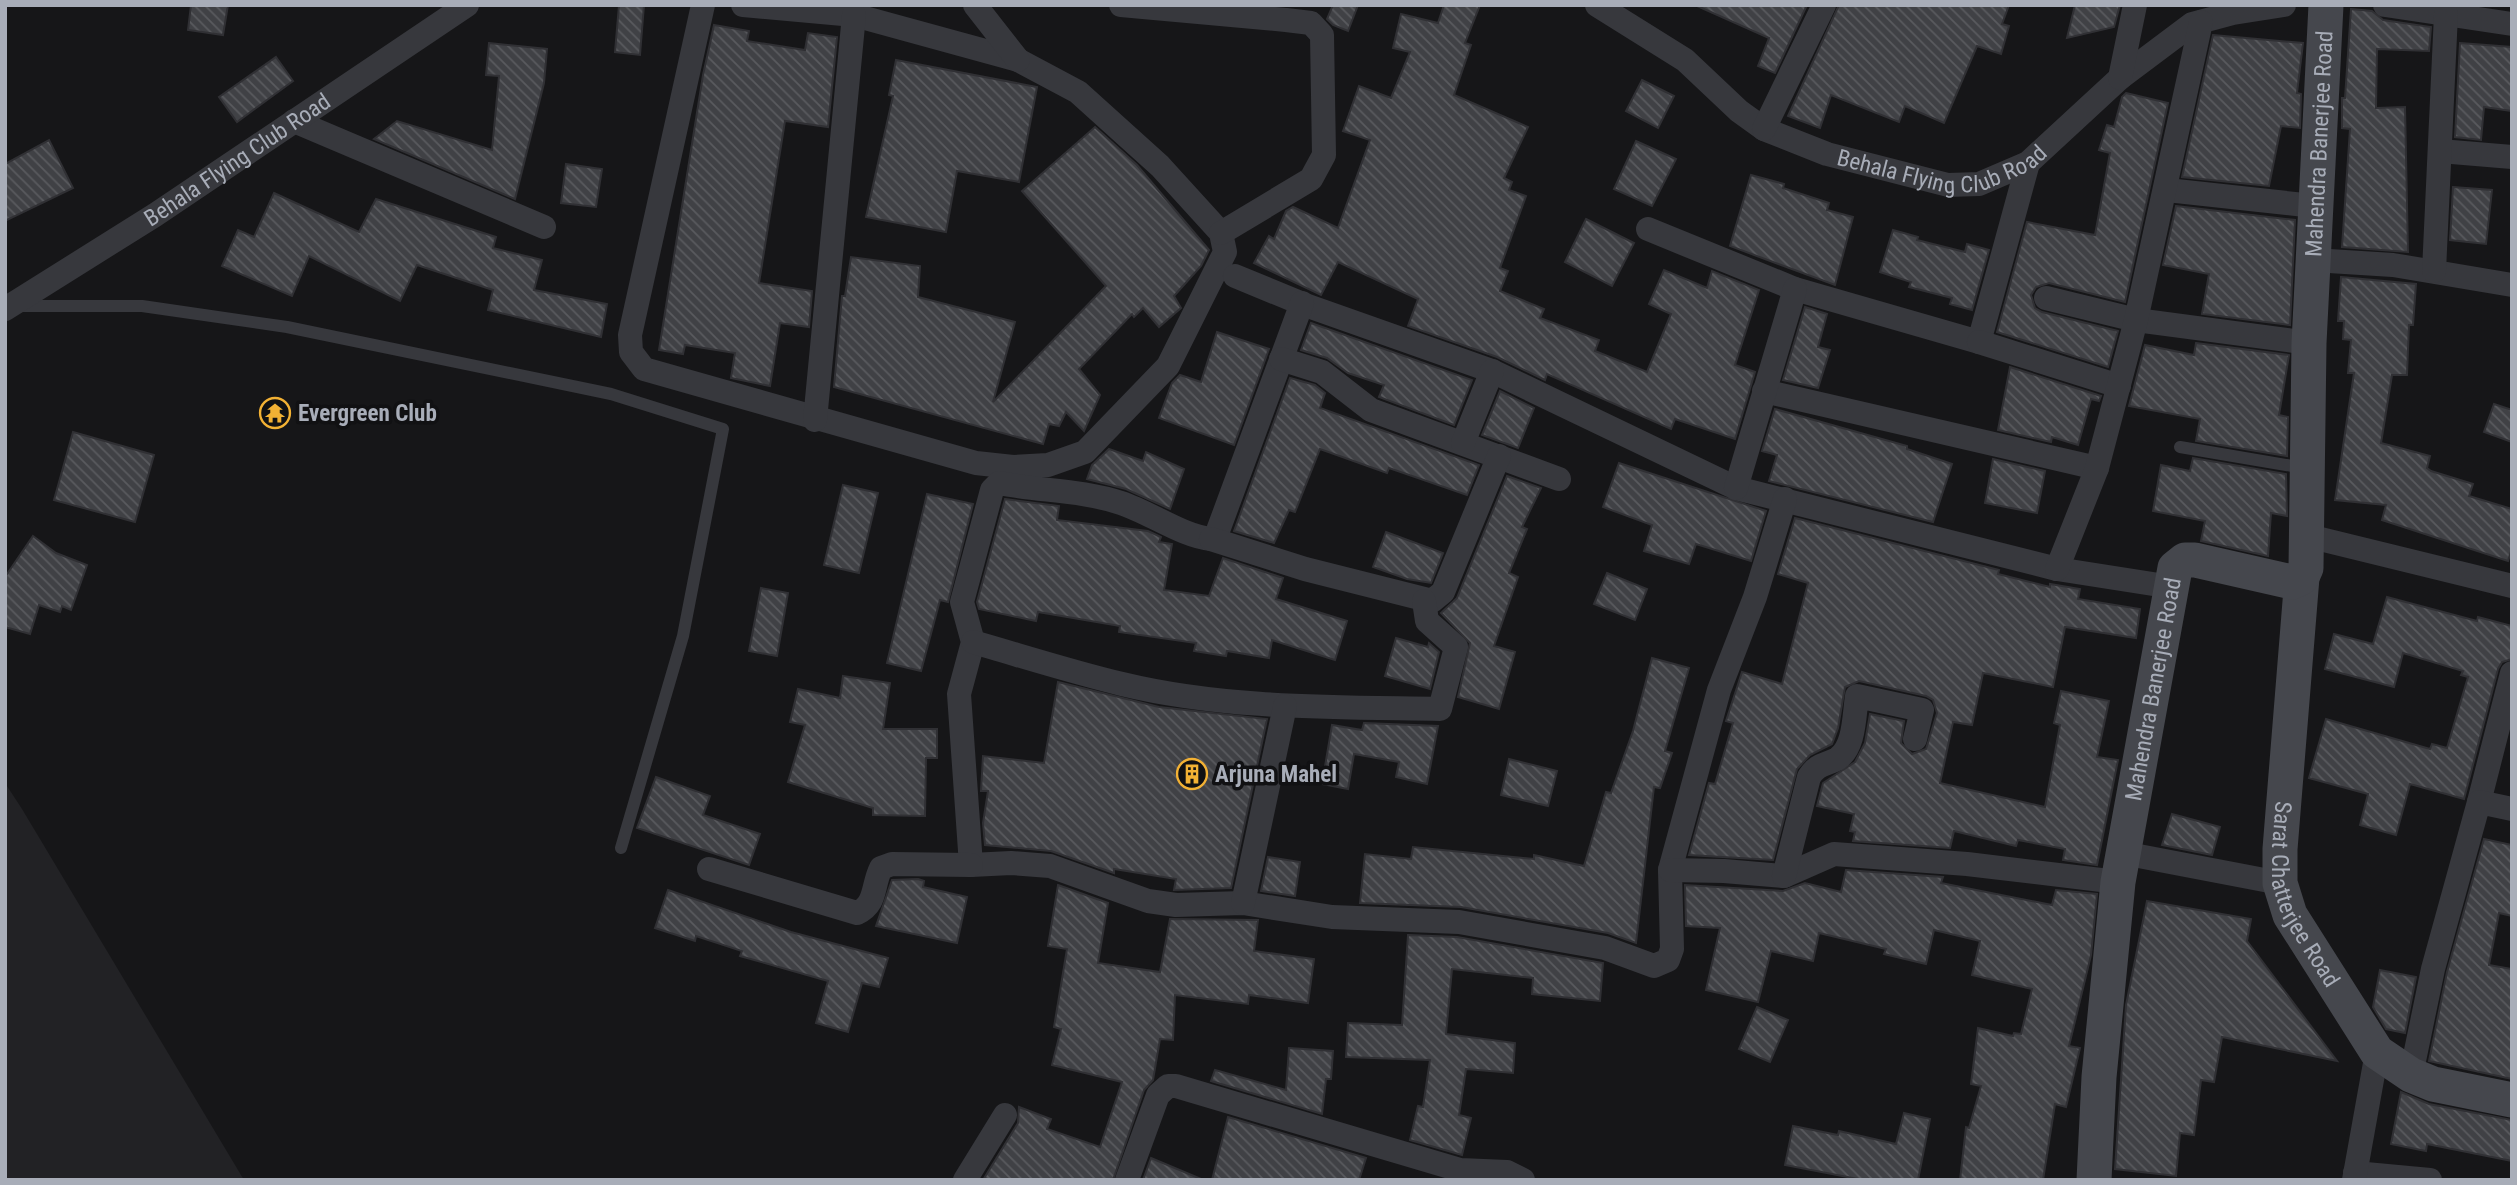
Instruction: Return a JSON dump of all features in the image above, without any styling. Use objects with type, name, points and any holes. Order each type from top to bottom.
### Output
[{"type":"street","points":[[703,5],[630,335],[631,352],[645,369],[814,420],[976,463],[1013,467],[1048,465],[1085,452],[1168,366],[1225,252],[1222,233],[1160,166],[1078,92],[1018,60],[854,15],[743,5]]},
{"type":"street","points":[[975,5],[1018,60]]},
{"type":"street","points":[[1121,5],[1311,23],[1322,35],[1324,155],[1318,167],[1311,179],[1222,233]]},
{"type":"street","name":"Behala Flying Club Road","points":[[1597,5],[1685,60],[1738,111],[1764,129],[1827,154],[1948,185],[1979,184],[2028,163],[2120,78],[2177,33],[2201,22],[2233,13],[2284,5]]},
{"type":"street","points":[[1764,129],[1824,5]]},
{"type":"street","points":[[2120,78],[2135,5]]},
{"type":"street","name":"Mahendra Banerjee Road","points":[[2094,1180],[2099,1077],[2120,868],[2175,568],[2186,560],[2292,582],[2302,577],[2308,536],[2309,343],[2326,5]]},
{"type":"street","points":[[2385,5],[2512,24]]},
{"type":"street","name":"Behala Flying Club Road","points":[[7,307],[155,215],[457,7]]},
{"type":"street","points":[[2434,271],[2446,14]]},
{"type":"street","points":[[814,420],[854,15]]},
{"type":"street","points":[[2057,569],[2097,467],[2119,386],[2167,190],[2201,22]]},
{"type":"street","points":[[294,121],[544,227]]},
{"type":"street","points":[[2440,151],[2512,157]]},
{"type":"street","points":[[1979,342],[2028,163]]},
{"type":"street","points":[[2167,190],[2315,206]]},
{"type":"street","points":[[1648,229],[1795,289],[2119,386]]},
{"type":"street","points":[[2313,260],[2393,265],[2512,285]]},
{"type":"street","points":[[1235,276],[1492,371],[1736,488],[2057,569],[2172,587]]},
{"type":"street","points":[[1736,488],[1795,289]]},
{"type":"street","points":[[2046,298],[2136,320],[2309,343]]},
{"type":"street","points":[[1211,539],[1216,536],[1302,303]]},
{"type":"street","points":[[1281,359],[1322,372],[1371,411],[1559,479]]},
{"type":"street","points":[[1463,443],[1492,371]]},
{"type":"street","points":[[1764,391],[2097,467]]},
{"type":"street","points":[[971,865],[959,694],[973,642],[962,602],[985,509],[999,482],[1035,491],[1084,494],[1121,503],[1211,539],[1424,601],[1432,601],[1443,592],[1499,456]]},
{"type":"street","points":[[709,869],[857,913],[867,909],[873,899],[881,868],[892,864],[1011,863],[1050,866],[1147,901],[1176,905],[1243,903],[1332,917],[1459,922],[1605,948],[1654,966],[1668,960],[1672,949],[1670,870],[1718,690],[1755,597],[1785,499]]},
{"type":"street","points":[[2308,536],[2512,586]]},
{"type":"street","name":"Sarat Chatterjee Road","points":[[2302,577],[2280,849],[2280,883],[2290,915],[2377,1052],[2411,1075],[2433,1084],[2512,1100]]},
{"type":"street","points":[[973,642],[1124,685],[1284,706],[1440,709],[1457,647],[1427,621],[1424,601]]},
{"type":"street","points":[[2411,1075],[2433,969],[2512,673]]},
{"type":"street","points":[[1784,876],[1809,777],[1817,765],[1837,759],[1850,745],[1857,696],[1922,710],[1915,739]]},
{"type":"street","points":[[1243,903],[1284,706]]},
{"type":"street","points":[[2479,802],[2512,809]]},
{"type":"street","points":[[1670,870],[1724,870],[1784,876],[1834,854],[1967,864],[2120,868],[2280,883]]},
{"type":"street","points":[[2377,1052],[2355,1176],[2430,1180]]},
{"type":"street","points":[[1127,1180],[1158,1096],[1168,1086],[1176,1086],[1459,1175],[1507,1172],[1523,1180]]},
{"type":"street","points":[[965,1180],[1005,1115]]},
{"type":"lane","points":[[7,307],[142,306],[288,327],[611,394],[723,429],[683,636],[621,848]]},
{"type":"lane","points":[[2180,447],[2309,468]]},
{"type":"shaded area","points":[[5,783],[22,809],[244,1180],[5,1180]]},
{"type":"building","points":[[191,5],[228,5],[223,35],[188,30]]},
{"type":"building","points":[[619,5],[644,5],[640,55],[615,52]]},
{"type":"building","points":[[1333,5],[1358,5],[1348,31],[1333,25],[1327,19]]},
{"type":"building","points":[[1444,5],[1480,5],[1465,43],[1471,45],[1454,95],[1528,127],[1504,178],[1512,182],[1509,190],[1526,196],[1500,268],[1508,271],[1500,291],[1544,309],[1540,318],[1599,340],[1595,351],[1647,372],[1671,314],[1649,304],[1664,270],[1707,288],[1712,271],[1759,290],[1735,365],[1755,372],[1735,439],[1675,419],[1671,429],[1547,374],[1545,380],[1497,357],[1408,326],[1418,299],[1338,262],[1321,295],[1254,263],[1269,236],[1274,239],[1286,211],[1293,207],[1338,228],[1370,140],[1343,131],[1359,86],[1391,98],[1410,52],[1393,48],[1401,14],[1438,23]]},
{"type":"building","points":[[1695,5],[1807,5],[1775,73],[1758,66],[1769,38]]},
{"type":"building","points":[[1839,5],[2009,5],[2002,24],[2009,26],[2001,54],[1977,46],[1944,123],[1905,106],[1899,122],[1831,95],[1820,128],[1788,116]]},
{"type":"building","points":[[2075,5],[2120,5],[2114,27],[2067,38]]},
{"type":"building","points":[[2351,9],[2372,11],[2383,20],[2431,27],[2429,51],[2377,49],[2376,108],[2405,107],[2408,252],[2342,247],[2350,129],[2342,128],[2342,98],[2345,98]]},
{"type":"building","points":[[714,25],[749,31],[747,41],[805,50],[808,33],[837,37],[828,127],[785,121],[759,283],[812,291],[809,327],[780,323],[770,386],[731,378],[735,353],[685,345],[683,354],[659,350],[703,75]]},
{"type":"building","points":[[2213,35],[2303,43],[2297,93],[2301,94],[2300,128],[2281,126],[2269,186],[2182,177]]},
{"type":"building","points":[[489,43],[547,49],[544,83],[515,199],[374,139],[397,121],[492,150],[499,76],[486,75]]},
{"type":"building","points":[[2460,43],[2512,47],[2512,111],[2484,107],[2481,140],[2455,137]]},
{"type":"building","points":[[276,57],[293,81],[237,122],[219,97]]},
{"type":"building","points":[[896,60],[1037,87],[1019,182],[957,171],[946,232],[866,217],[893,96],[889,95]]},
{"type":"building","points":[[1642,80],[1674,96],[1658,128],[1626,111]]},
{"type":"building","points":[[2126,93],[2168,103],[2125,302],[2049,283],[2036,287],[2031,295],[2035,308],[2042,312],[2118,331],[2108,367],[1997,332],[2027,222],[2095,235],[2110,153],[2099,150],[2107,125],[2114,127],[2122,97]]},
{"type":"building","points":[[1095,127],[1137,165],[1209,250],[1201,266],[1174,296],[1181,308],[1159,327],[1143,308],[1134,317],[1132,314],[1079,369],[1100,395],[1084,431],[1066,412],[1059,426],[1049,424],[1043,444],[834,387],[842,296],[845,296],[851,257],[920,266],[918,297],[1015,322],[993,402],[1106,286],[1022,191]]},
{"type":"building","points":[[49,140],[73,188],[5,221],[5,164]]},
{"type":"building","points":[[1636,141],[1676,159],[1652,206],[1614,189]]},
{"type":"building","points":[[566,164],[602,169],[596,207],[561,203]]},
{"type":"building","points":[[1751,175],[1784,184],[1783,188],[1829,203],[1827,210],[1853,217],[1835,285],[1730,246]]},
{"type":"building","points":[[2453,187],[2492,190],[2486,244],[2450,240]]},
{"type":"building","points":[[274,193],[359,232],[376,199],[496,237],[493,248],[542,260],[534,290],[607,304],[601,337],[488,310],[493,290],[417,265],[400,301],[309,256],[292,296],[222,266],[238,230],[254,237]]},
{"type":"building","points":[[2176,206],[2295,220],[2290,325],[2202,314],[2209,274],[2163,265]]},
{"type":"building","points":[[1586,219],[1634,243],[1612,286],[1565,262]]},
{"type":"building","points":[[1893,230],[1918,237],[1917,240],[1965,252],[1967,244],[1989,250],[1972,310],[1950,304],[1952,298],[1909,287],[1911,282],[1880,272]]},
{"type":"building","points":[[2341,277],[2416,284],[2413,325],[2409,325],[2407,375],[2392,375],[2381,443],[2430,456],[2427,468],[2431,471],[2473,484],[2469,496],[2512,509],[2512,548],[2508,561],[2382,520],[2386,505],[2335,500],[2354,373],[2348,373],[2351,340],[2343,339],[2344,321],[2338,321]]},
{"type":"building","points":[[1805,307],[1827,314],[1818,347],[1830,350],[1818,388],[1783,380]]},
{"type":"building","points":[[1311,323],[1472,380],[1454,425],[1379,397],[1384,385],[1348,373],[1327,358],[1301,350]]},
{"type":"building","points":[[1217,332],[1269,349],[1234,445],[1159,418],[1172,383],[1180,375],[1201,382]]},
{"type":"building","points":[[2196,343],[2289,355],[2279,415],[2288,417],[2287,456],[2196,441],[2200,419],[2129,406],[2145,345],[2194,355]]},
{"type":"building","points":[[2010,367],[2101,396],[2099,401],[2091,399],[2078,445],[2052,437],[2051,442],[1998,430]]},
{"type":"building","points":[[1290,378],[1315,385],[1325,393],[1320,408],[1479,465],[1467,495],[1389,468],[1387,473],[1320,449],[1295,512],[1289,510],[1274,543],[1234,531]]},
{"type":"building","points":[[1500,391],[1534,408],[1518,448],[1482,435]]},
{"type":"building","points":[[2494,404],[2512,410],[2512,442],[2484,432]]},
{"type":"building","points":[[1775,409],[1907,446],[1907,449],[1952,464],[1933,522],[1769,481],[1777,455],[1762,451]]},
{"type":"building","points":[[73,432],[154,455],[135,522],[54,500]]},
{"type":"building","points":[[1109,449],[1143,461],[1146,452],[1184,469],[1170,509],[1126,489],[1087,479],[1092,465]]},
{"type":"building","points":[[2193,458],[2286,474],[2287,516],[2271,513],[2268,556],[2201,541],[2205,521],[2153,511],[2161,465],[2190,471]]},
{"type":"building","points":[[1993,459],[2045,471],[2037,513],[1985,503]]},
{"type":"building","points":[[1619,463],[1766,511],[1751,561],[1696,544],[1689,564],[1644,551],[1652,525],[1603,507]]},
{"type":"building","points":[[1507,476],[1541,488],[1522,527],[1527,529],[1509,573],[1518,577],[1494,646],[1515,652],[1499,709],[1458,697],[1470,643],[1441,613],[1457,598]]},
{"type":"building","points":[[843,485],[878,493],[859,573],[824,565]]},
{"type":"building","points":[[927,494],[973,504],[948,602],[940,600],[921,671],[887,663]]},
{"type":"building","points":[[1005,499],[1059,506],[1057,520],[1148,531],[1161,537],[1159,542],[1172,544],[1164,590],[1209,596],[1223,558],[1283,578],[1276,599],[1347,621],[1335,660],[1272,640],[1269,658],[1227,651],[1226,656],[1194,651],[1196,643],[1119,632],[1120,626],[1038,612],[1036,621],[979,609],[977,602]]},
{"type":"building","points":[[1795,518],[1999,570],[1998,574],[2050,587],[2050,584],[2080,589],[2078,599],[2140,609],[2136,638],[2065,627],[2053,687],[1983,673],[1972,725],[1953,722],[1940,783],[2045,807],[2060,725],[2054,723],[2061,691],[2109,701],[2097,757],[2118,760],[2097,865],[2063,860],[2065,849],[2018,840],[2016,846],[1954,831],[1950,848],[1853,841],[1855,832],[1850,831],[1854,814],[1817,806],[1823,783],[1855,762],[1865,743],[1870,714],[1904,721],[1901,743],[1912,754],[1926,749],[1937,713],[1933,700],[1926,696],[1859,681],[1845,687],[1838,728],[1832,744],[1810,755],[1797,769],[1773,860],[1689,855],[1709,783],[1715,784],[1733,723],[1726,721],[1742,672],[1782,684],[1808,583],[1778,574]]},
{"type":"building","points":[[1386,532],[1443,553],[1431,583],[1407,579],[1373,567]]},
{"type":"building","points":[[33,536],[56,553],[87,565],[71,610],[62,606],[60,612],[39,605],[30,634],[5,627],[5,577]]},
{"type":"building","points":[[1607,573],[1647,589],[1635,620],[1594,604]]},
{"type":"building","points":[[761,588],[788,593],[777,656],[749,651]]},
{"type":"building","points":[[2387,597],[2477,621],[2478,617],[2512,626],[2512,659],[2502,662],[2498,669],[2464,799],[2410,784],[2396,835],[2360,825],[2368,794],[2309,778],[2326,719],[2430,749],[2432,744],[2447,748],[2468,677],[2461,675],[2463,671],[2403,653],[2394,687],[2325,669],[2334,634],[2373,644]]},
{"type":"building","points":[[1396,638],[1428,647],[1429,643],[1439,652],[1430,689],[1385,676]]},
{"type":"building","points":[[1652,658],[1689,668],[1665,751],[1672,753],[1660,788],[1654,787],[1636,943],[1608,933],[1461,907],[1360,903],[1365,854],[1411,859],[1413,847],[1534,859],[1534,855],[1584,866],[1606,792],[1611,793],[1633,731]]},
{"type":"building","points":[[843,676],[890,683],[883,729],[937,729],[937,758],[926,758],[925,816],[873,815],[873,808],[788,782],[805,725],[790,722],[798,689],[840,698]]},
{"type":"building","points":[[1058,682],[1159,707],[1267,719],[1231,888],[1174,890],[1176,879],[1114,869],[1114,873],[1051,851],[985,845],[983,823],[988,791],[981,791],[983,756],[1044,763]]},
{"type":"building","points":[[1364,723],[1438,726],[1427,784],[1396,777],[1399,762],[1354,754],[1348,789],[1322,784],[1332,725],[1362,730]]},
{"type":"building","points":[[1509,759],[1557,771],[1548,806],[1501,795]]},
{"type":"building","points":[[656,777],[710,796],[703,815],[760,834],[749,865],[637,828]]},
{"type":"building","points":[[2172,814],[2220,827],[2212,855],[2162,845]]},
{"type":"building","points":[[2484,839],[2512,845],[2512,916],[2499,913],[2489,965],[2512,969],[2512,1079],[2429,1061],[2447,972]]},
{"type":"building","points":[[1268,857],[1300,862],[1295,896],[1261,891]]},
{"type":"building","points":[[1846,870],[1943,877],[1941,883],[2052,905],[2056,890],[2097,894],[2091,955],[2069,1046],[2080,1048],[2066,1107],[2055,1104],[2043,1180],[1960,1180],[1966,1127],[1969,1128],[1981,1086],[1971,1084],[1978,1028],[2013,1036],[2014,1033],[2021,1034],[2032,989],[1972,975],[1980,941],[1934,930],[1926,964],[1884,954],[1886,949],[1819,933],[1813,961],[1771,951],[1758,1002],[1706,990],[1720,928],[1686,926],[1685,885],[1783,891],[1805,883],[1841,892]]},
{"type":"building","points":[[892,880],[924,881],[923,887],[967,897],[957,943],[876,926]]},
{"type":"building","points":[[1058,885],[1108,903],[1098,963],[1160,972],[1170,919],[1258,920],[1254,951],[1314,959],[1308,1003],[1249,995],[1248,1004],[1175,995],[1173,1040],[1160,1039],[1153,1080],[1144,1090],[1113,1180],[983,1180],[1018,1123],[1019,1107],[1051,1119],[1047,1129],[1100,1147],[1122,1082],[1052,1065],[1061,1029],[1054,1027],[1067,949],[1048,946]]},
{"type":"building","points":[[668,890],[791,932],[888,958],[879,987],[862,983],[848,1032],[816,1023],[828,981],[740,956],[742,951],[696,936],[695,941],[655,928]]},
{"type":"building","points":[[2147,901],[2251,919],[2247,941],[2337,1061],[2222,1037],[2214,1082],[2201,1080],[2194,1135],[2180,1133],[2176,1176],[2115,1169],[2126,1005]]},
{"type":"building","points":[[1408,935],[1457,937],[1603,963],[1600,1001],[1532,994],[1533,978],[1452,969],[1446,1034],[1515,1043],[1513,1073],[1466,1069],[1459,1115],[1471,1118],[1462,1155],[1410,1140],[1418,1106],[1423,1107],[1430,1060],[1346,1057],[1348,1023],[1402,1025]]},
{"type":"building","points":[[2380,970],[2416,977],[2405,1033],[2386,1029],[2373,1007]]},
{"type":"building","points":[[1757,1007],[1788,1020],[1770,1062],[1739,1049]]},
{"type":"building","points":[[1289,1048],[1333,1051],[1331,1079],[1326,1079],[1322,1114],[1211,1081],[1215,1070],[1286,1090]]},
{"type":"building","points":[[2401,1092],[2429,1104],[2512,1120],[2512,1161],[2427,1144],[2426,1151],[2391,1144]]},
{"type":"building","points":[[1904,1113],[1930,1119],[1918,1180],[1863,1180],[1785,1165],[1793,1126],[1838,1135],[1839,1131],[1896,1144]]},
{"type":"building","points":[[1228,1117],[1366,1158],[1359,1180],[1212,1180]]},
{"type":"building","points":[[1151,1158],[1201,1179],[1201,1180],[1143,1180]]},
{"type":"place","name":"Evergreen Club","points":[[275,413]]},
{"type":"place","name":"Arjuna Mahel","points":[[1192,774]]}]
